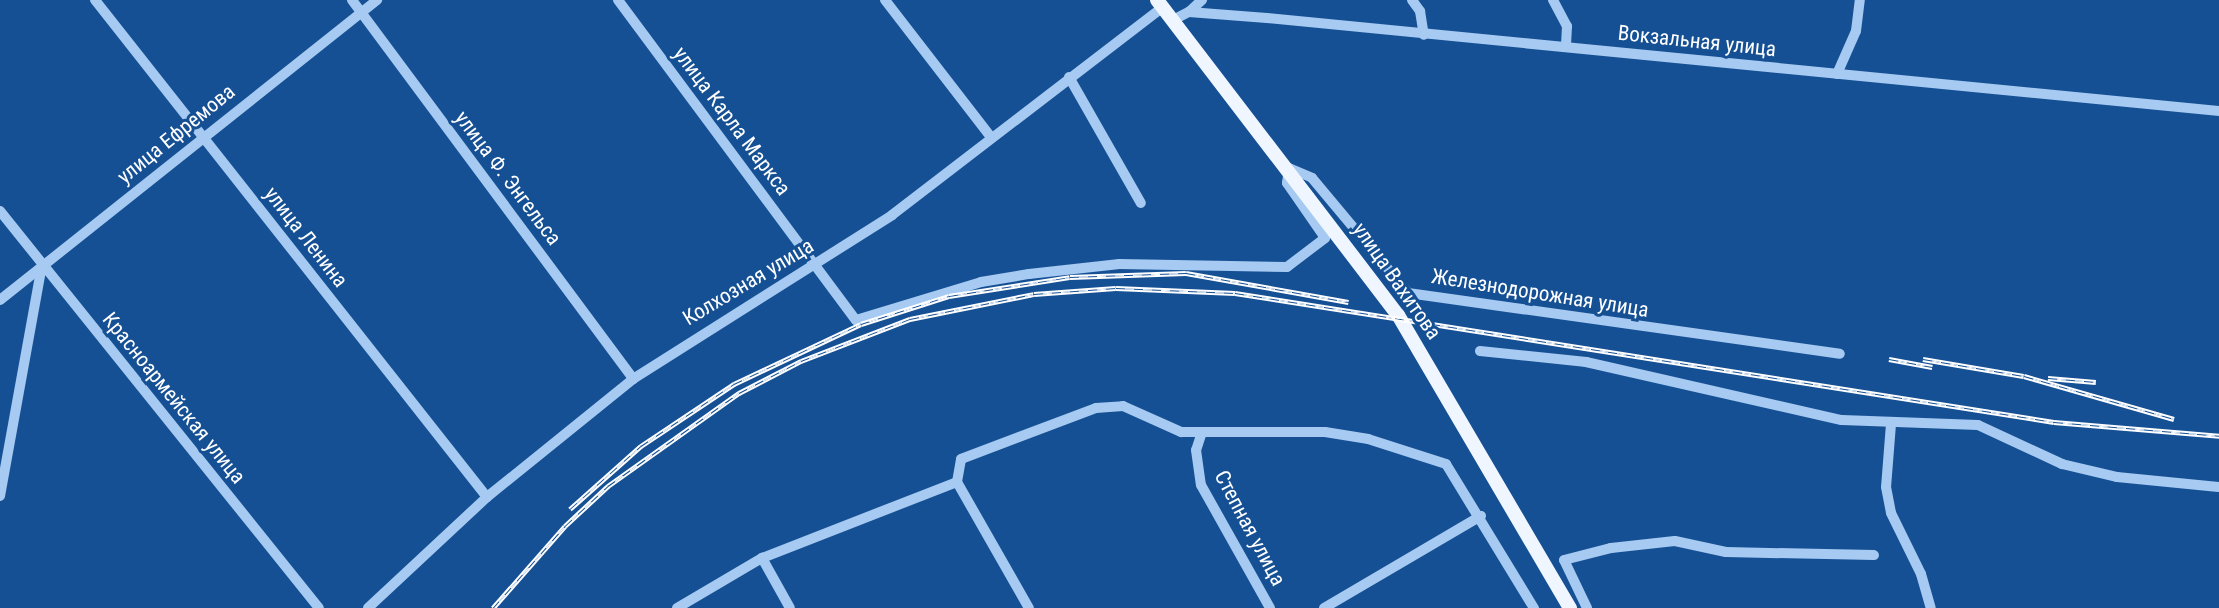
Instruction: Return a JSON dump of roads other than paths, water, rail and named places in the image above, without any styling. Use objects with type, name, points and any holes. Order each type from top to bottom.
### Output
[{"type":"main road","name":"улица Вахитова","points":[[1160,3],[1289,168],[1398,315],[1570,608]]},
{"type":"street","name":"улица Ленина","points":[[95,0],[487,497]]},
{"type":"street","name":"улица Ф. Энгельса","points":[[352,0],[633,379]]},
{"type":"street","name":"улица Ефремова","points":[[0,300],[377,0]]},
{"type":"street","name":"улица Карла Маркса","points":[[618,0],[856,320],[981,282],[1041,273],[1221,262],[1272,271],[1287,267],[1324,238],[1287,183],[1289,168]]},
{"type":"street","points":[[885,0],[990,136]]},
{"type":"street","points":[[1173,20],[1189,12],[1202,0]]},
{"type":"street","points":[[1412,0],[1420,11],[1424,35]]},
{"type":"street","points":[[1553,0],[1567,26],[1566,47]]},
{"type":"street","points":[[1837,74],[1856,31],[1860,0]]},
{"type":"street","name":"Колхозная улица","points":[[368,608],[487,497],[633,379],[892,215],[1160,3]]},
{"type":"street","name":"Вокзальная улица","points":[[1189,12],[2219,111]]},
{"type":"street","points":[[1069,77],[1141,203]]},
{"type":"street","name":"Железнодорожная улица","points":[[1289,168],[1312,178],[1408,293],[1840,354]]},
{"type":"street","name":"Красноармейская улица","points":[[0,211],[319,608]]},
{"type":"street","points":[[0,495],[42,266]]},
{"type":"street","points":[[1480,351],[1586,362],[1842,420],[1891,424],[1978,425],[2062,464],[2117,477],[2219,487]]},
{"type":"street","points":[[1029,608],[957,482],[961,459],[1096,408],[1123,406],[1164,428],[1202,432],[1325,432],[1413,453],[1455,472],[1534,608]]},
{"type":"street","points":[[1891,424],[1886,487],[1891,513],[1922,574],[1931,608]]},
{"type":"street","name":"Степная улица","points":[[1202,432],[1196,450],[1202,485],[1270,608]]},
{"type":"street","points":[[677,608],[762,558],[957,482]]},
{"type":"street","points":[[1324,608],[1481,516]]},
{"type":"street","points":[[1587,608],[1564,560],[1611,548],[1675,541],[1725,552],[1874,555]]},
{"type":"street","points":[[762,558],[790,608]]},
{"type":"railway","points":[[570,509],[641,446],[734,384],[861,324],[949,296],[1070,277],[1186,273],[1348,302]]},
{"type":"railway","points":[[493,608],[565,526],[608,486],[739,393],[801,361],[910,319],[1034,294],[1116,288],[1235,293],[2054,422],[2219,436]]},
{"type":"railway","points":[[1889,359],[1932,367]]},
{"type":"railway","points":[[1923,359],[2024,376],[2174,419]]},
{"type":"railway","points":[[2048,378],[2096,382]]}]
